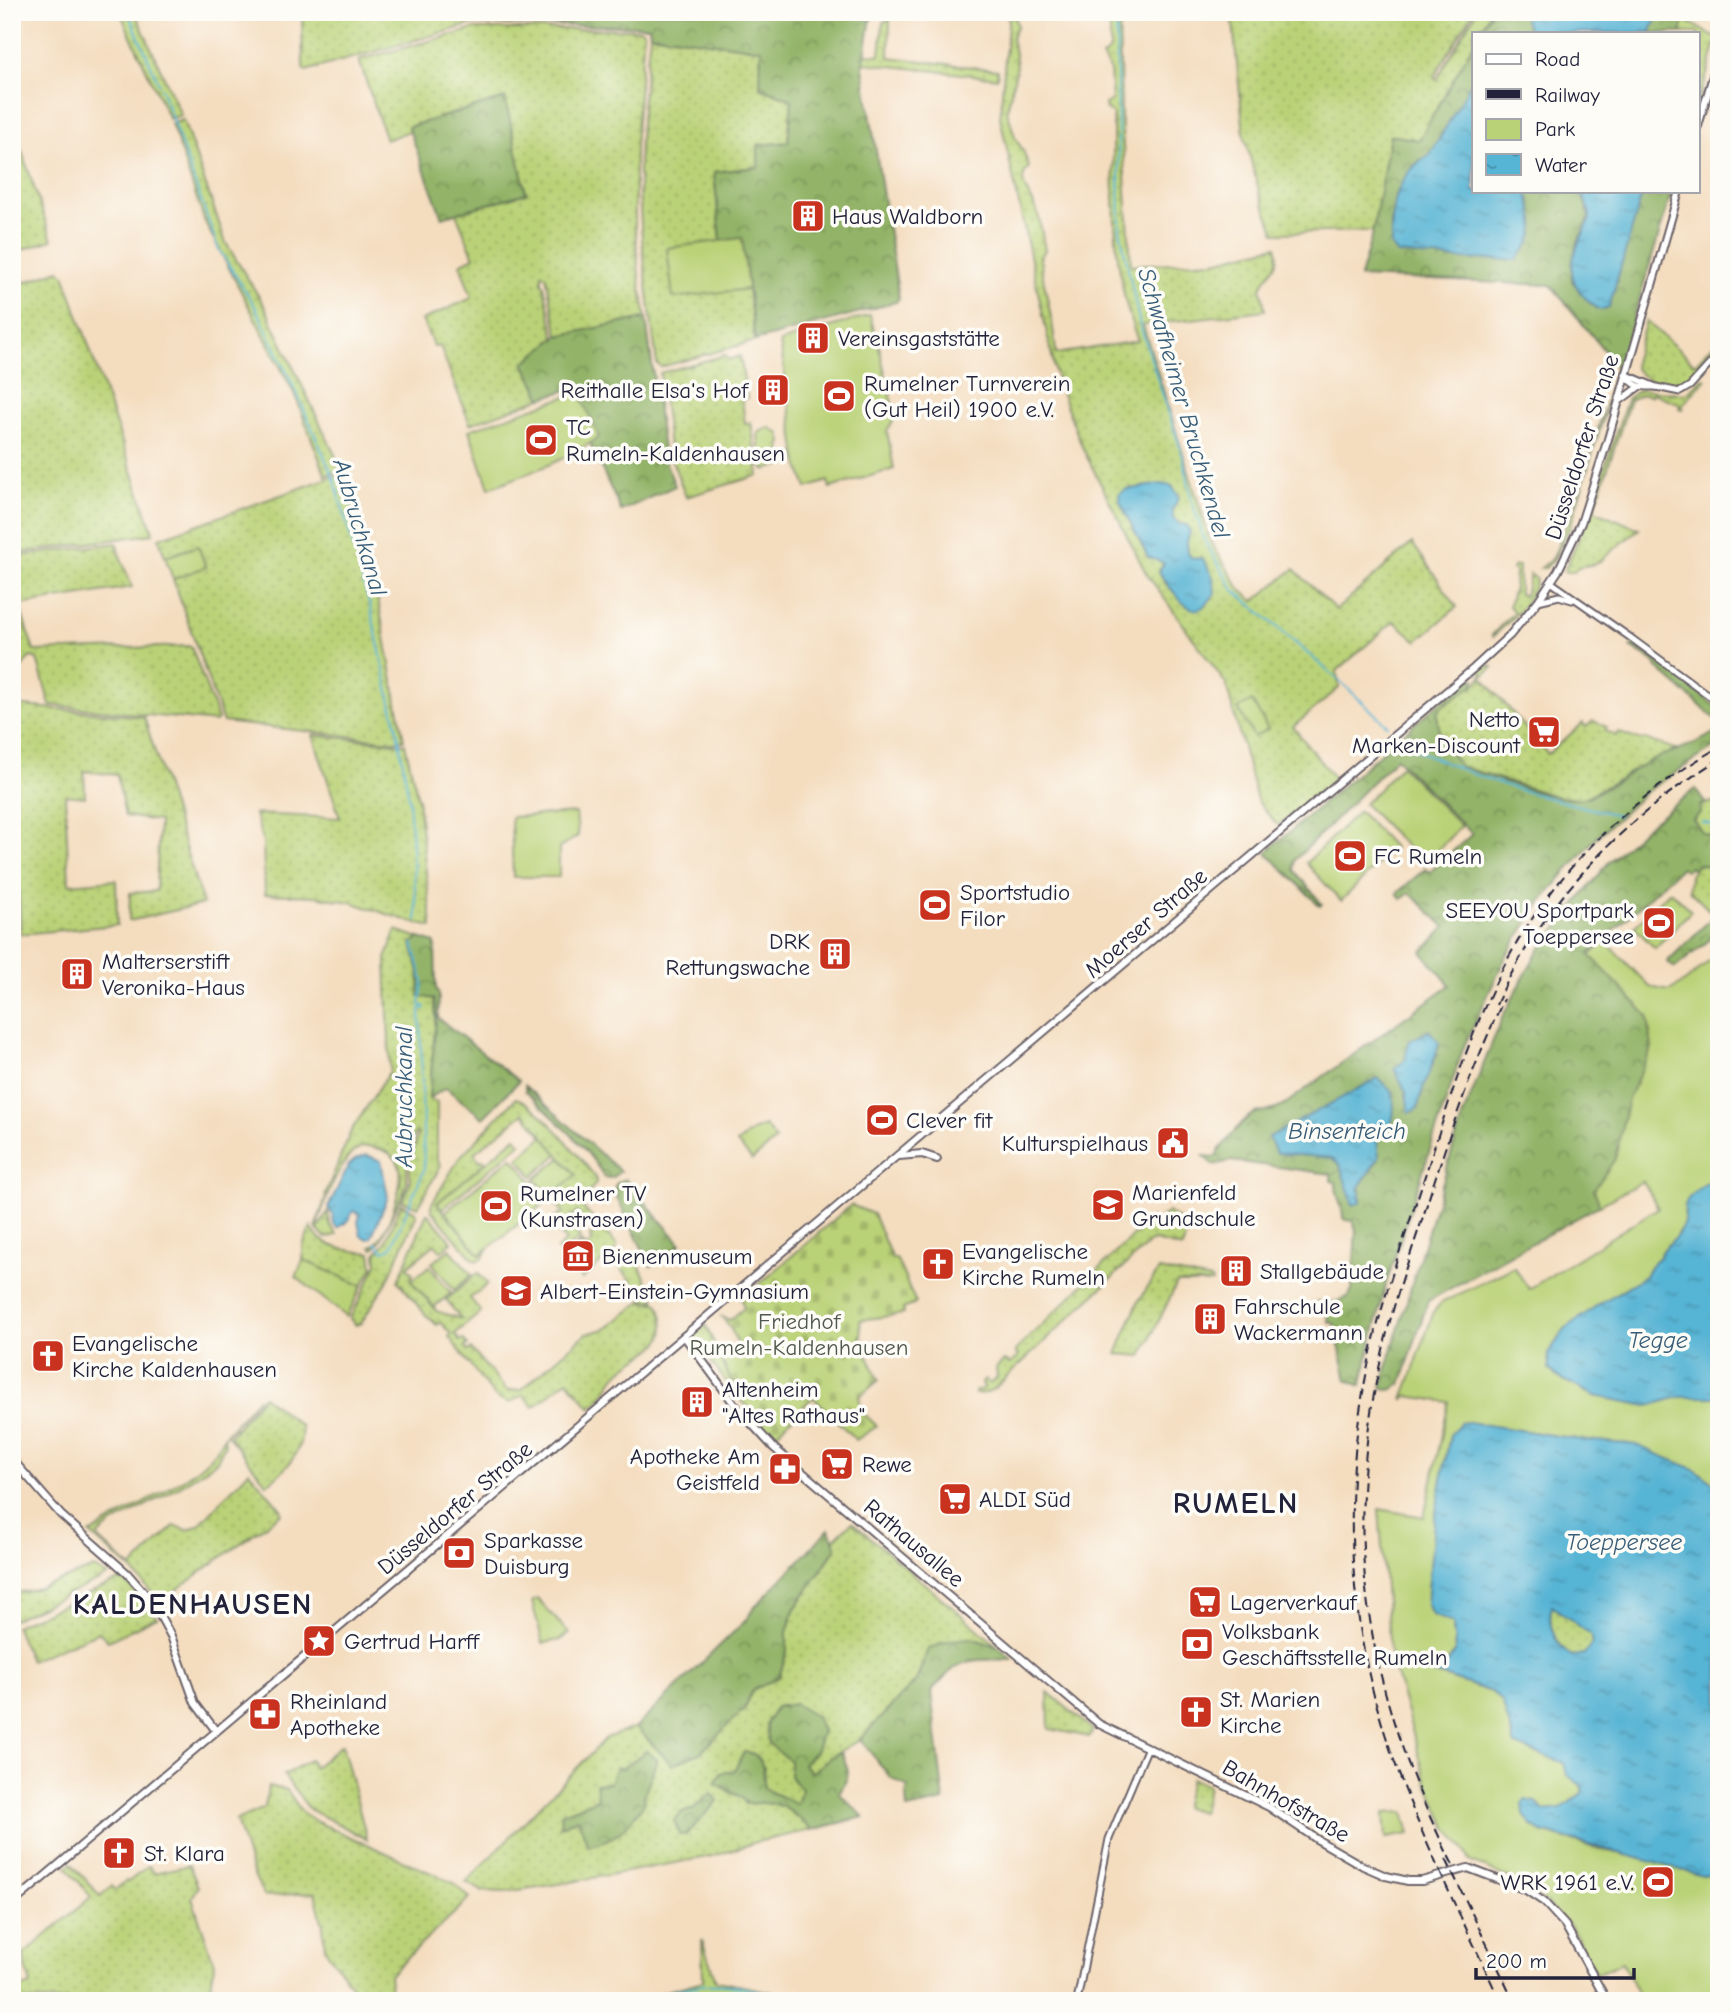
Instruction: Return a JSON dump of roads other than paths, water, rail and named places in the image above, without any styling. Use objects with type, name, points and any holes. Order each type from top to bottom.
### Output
[{"type":"main road","points":[[1700,119],[1719,55]]},
{"type":"main road","name":"Düsseldorfer Straße","points":[[1396,734],[1510,635],[1551,582],[1581,523],[1679,192]]},
{"type":"main road","name":"Moerser Straße","points":[[919,1138],[1396,734]]},
{"type":"main road","name":"Düsseldorfer Straße","points":[[12,1904],[919,1138]]},
{"type":"main road","points":[[897,1157],[922,1154],[937,1159]]},
{"type":"main road","name":"Rathausallee","points":[[684,1336],[752,1427],[774,1448],[1099,1724],[1148,1747]]},
{"type":"main road","points":[[12,1459],[61,1515],[127,1573],[153,1603],[171,1636],[195,1703],[216,1731]]},
{"type":"main road","name":"Bahnhofstraße","points":[[1148,1747],[1269,1807],[1363,1866],[1408,1881],[1436,1879],[1468,1868],[1526,1890],[1544,1902],[1565,1925],[1607,2001]]},
{"type":"street","points":[[1625,374],[1672,392],[1686,389],[1719,354]]},
{"type":"street","points":[[1625,374],[1639,387],[1657,387]]},
{"type":"street","points":[[1618,403],[1639,387]]},
{"type":"street","points":[[1551,582],[1719,704]]},
{"type":"street","points":[[1538,601],[1559,596],[1590,610]]},
{"type":"street","points":[[1077,2001],[1109,1839],[1148,1747]]},
{"type":"water","points":[[1522,12],[1659,12],[1650,32],[1530,32]]},
{"type":"water","points":[[1472,82],[1472,192],[1526,192],[1532,211],[1533,236],[1516,260],[1398,254],[1391,246],[1397,194],[1409,172],[1430,155]]},
{"type":"water","points":[[1581,192],[1643,192],[1609,307],[1600,310],[1582,294],[1573,278],[1573,259],[1590,216]]},
{"type":"water","points":[[1161,484],[1172,486],[1179,498],[1173,509],[1173,518],[1179,524],[1187,525],[1190,532],[1188,553],[1192,558],[1203,559],[1213,577],[1215,593],[1201,608],[1192,609],[1187,606],[1167,583],[1159,571],[1164,563],[1148,557],[1120,502],[1119,494],[1124,490]]},
{"type":"water","name":"Binsenteich","points":[[1429,1031],[1439,1041],[1435,1058],[1418,1108],[1409,1113],[1406,1092],[1394,1069],[1405,1060],[1409,1041]]},
{"type":"water","name":"Binsenteich","points":[[1378,1078],[1393,1093],[1392,1120],[1377,1140],[1379,1157],[1359,1187],[1361,1202],[1353,1205],[1340,1165],[1332,1158],[1276,1153],[1269,1137]]},
{"type":"water","points":[[367,1155],[381,1161],[388,1197],[371,1238],[368,1239],[361,1236],[358,1222],[360,1214],[353,1211],[349,1220],[338,1228],[334,1225],[333,1215],[328,1208],[348,1166]]},
{"type":"water","name":"Tegge","points":[[1719,1176],[1719,1397],[1679,1397],[1648,1406],[1595,1396],[1556,1376],[1549,1369],[1548,1354],[1565,1329],[1645,1276],[1680,1230],[1685,1219],[1687,1200]]},
{"type":"water","name":"Toeppersee","points":[[1460,1423],[1636,1445],[1696,1470],[1719,1487],[1719,1873],[1703,1876],[1542,1832],[1531,1825],[1524,1815],[1525,1800],[1536,1802],[1544,1811],[1561,1809],[1583,1792],[1582,1786],[1567,1775],[1564,1763],[1515,1745],[1502,1701],[1492,1692],[1425,1670],[1428,1665],[1443,1669],[1455,1652],[1453,1623],[1432,1615],[1427,1603],[1434,1523],[1450,1435]],"holes":[[[1552,1606],[1590,1634],[1592,1643],[1584,1654],[1572,1656],[1566,1652],[1551,1628]]]},
{"type":"waterway","points":[[128,12],[159,84]]},
{"type":"waterway","name":"Schwafheimer Bruchkendel","points":[[1116,12],[1120,230],[1140,325],[1183,456],[1192,501],[1205,542],[1234,590],[1388,726]]},
{"type":"waterway","name":"Aubruchkanal","points":[[161,88],[218,248],[255,306],[335,481],[370,606],[398,734],[409,799],[417,920]]},
{"type":"waterway","name":"Schwafheimer Bruchkendel","points":[[1402,742],[1481,777],[1562,802],[1618,815]]},
{"type":"waterway","name":"Schwafheimer Bruchkendel","points":[[1702,822],[1719,827]]},
{"type":"waterway","name":"Aubruchkanal","points":[[413,943],[423,982],[420,1005],[424,1006]]},
{"type":"waterway","name":"Aubruchkanal","points":[[376,1243],[384,1251],[391,1248],[424,1170],[420,1009],[425,1008]]},
{"type":"waterway","points":[[642,2001],[703,1985],[743,1988],[795,2001]]},
{"type":"railway","points":[[1500,2001],[1415,1815],[1381,1720],[1368,1670],[1359,1620],[1352,1548],[1356,1441],[1367,1370],[1388,1289],[1451,1096],[1472,1038],[1510,954],[1545,900],[1588,849],[1637,804],[1719,747]]},
{"type":"railway","points":[[1496,1005],[1537,931],[1589,866],[1650,808],[1719,759]]},
{"type":"railway","points":[[1453,1865],[1424,1803],[1400,1741],[1382,1680],[1370,1618],[1363,1556],[1363,1492],[1369,1427],[1394,1305],[1460,1106],[1504,999]]},
{"type":"railway","points":[[1446,1859],[1514,2001]]},
{"type":"place","name":"Haus Waldborn","points":[[808,216]]},
{"type":"place","name":"Vereinsgaststätte","points":[[813,338]]},
{"type":"place","name":"Reithalle Elsa's Hof","points":[[773,390]]},
{"type":"place","name":"Rumelner Turnverein (Gut Heil) 1900 e.V.","points":[[839,396]]},
{"type":"place","name":"TC Rumeln-Kaldenhausen","points":[[541,440]]},
{"type":"place","name":"Netto Marken-Discount","points":[[1544,732]]},
{"type":"place","name":"FC Rumeln","points":[[1350,856]]},
{"type":"place","name":"Sportstudio Filor","points":[[935,905]]},
{"type":"place","name":"SEEYOU Sportpark Toeppersee","points":[[1659,923]]},
{"type":"place","name":"DRK Rettungswache","points":[[835,954]]},
{"type":"place","name":"Malterserstift Veronika-Haus","points":[[77,974]]},
{"type":"place","name":"Clever fit","points":[[882,1120]]},
{"type":"place","name":"Kulturspielhaus","points":[[1173,1143]]},
{"type":"place","name":"Marienfeld Grundschule","points":[[1108,1205]]},
{"type":"place","name":"Rumelner TV (Kunstrasen)","points":[[496,1206]]},
{"type":"place","name":"Bienenmuseum","points":[[578,1256]]},
{"type":"place","name":"Evangelische Kirche Rumeln","points":[[938,1264]]},
{"type":"place","name":"Stallgebäude","points":[[1236,1271]]},
{"type":"place","name":"Albert-Einstein-Gymnasium","points":[[516,1291]]},
{"type":"place","name":"Fahrschule Wackermann","points":[[1210,1319]]},
{"type":"place","name":"Evangelische Kirche Kaldenhausen","points":[[48,1356]]},
{"type":"place","name":"Altenheim \"Altes Rathaus\"","points":[[697,1402]]},
{"type":"place","name":"Rewe","points":[[837,1464]]},
{"type":"place","name":"Apotheke Am Geistfeld","points":[[785,1469]]},
{"type":"place","name":"ALDI Süd","points":[[955,1499]]},
{"type":"place","name":"Sparkasse Duisburg","points":[[459,1553]]},
{"type":"place","name":"Lagerverkauf","points":[[1205,1602]]},
{"type":"place","name":"Gertrud Harff","points":[[319,1641]]},
{"type":"place","name":"Volksbank Geschäftsstelle Rumeln","points":[[1197,1644]]},
{"type":"place","name":"St. Marien Kirche","points":[[1196,1712]]},
{"type":"place","name":"Rheinland Apotheke","points":[[265,1714]]},
{"type":"place","name":"St. Klara","points":[[119,1853]]},
{"type":"place","name":"WRK 1961 e.V.","points":[[1658,1882]]},
{"type":"district","name":"RUMELN","points":[[1236,1503]]},
{"type":"district","name":"KALDENHAUSEN","points":[[193,1604]]},
{"type":"park label","name":"Friedhof Rumeln-Kaldenhausen","points":[[799,1334]]}]
